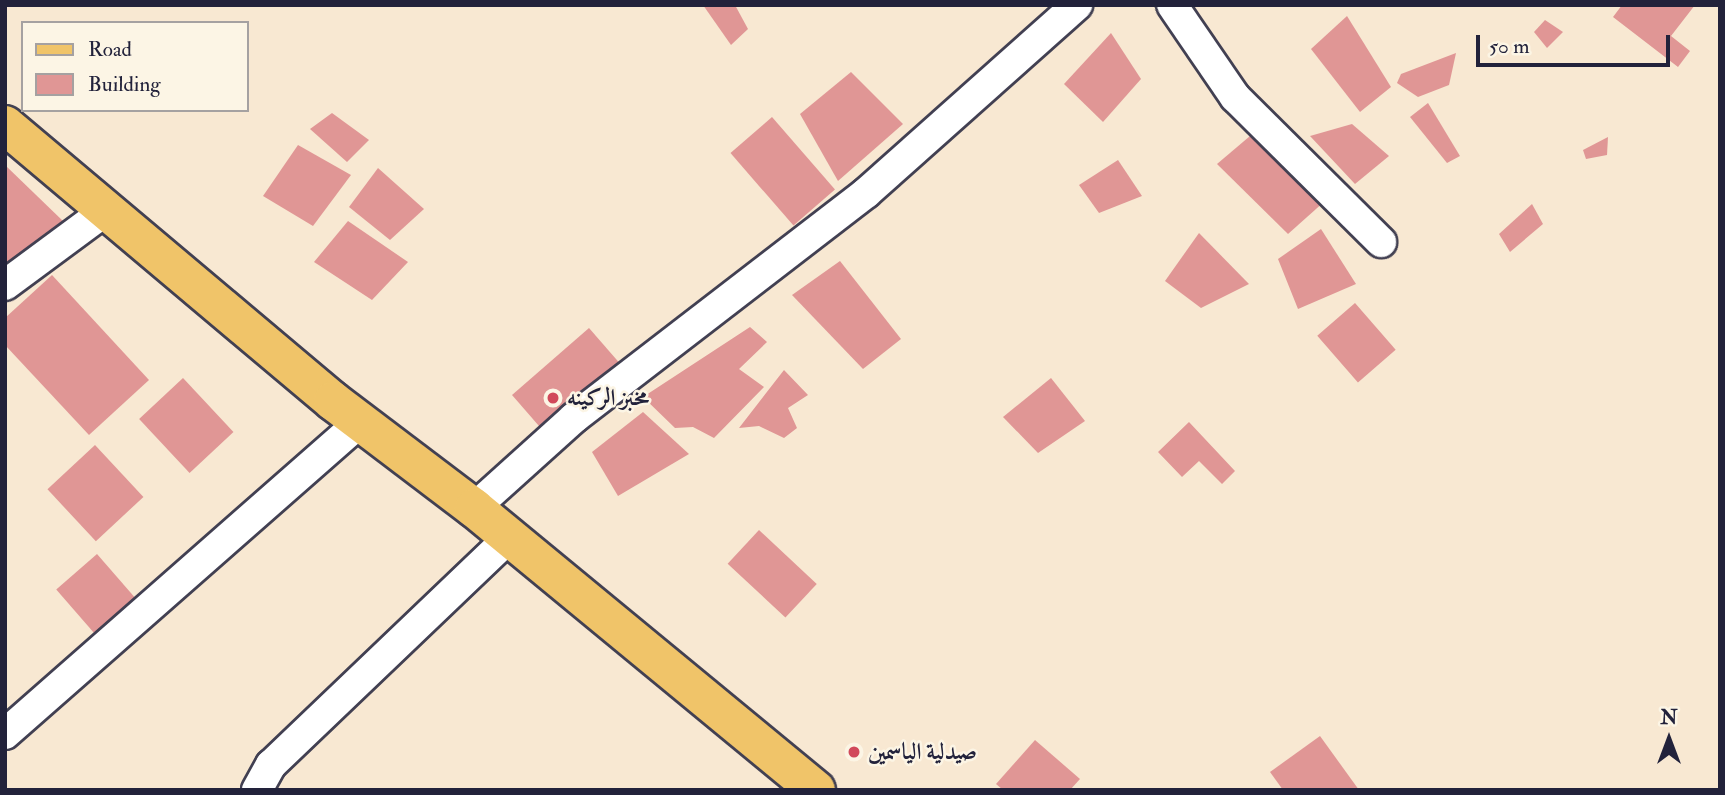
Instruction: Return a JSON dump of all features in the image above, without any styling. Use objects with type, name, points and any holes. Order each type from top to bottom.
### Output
[{"type":"main road","points":[[5,125],[360,422],[510,537],[816,790]]},
{"type":"street","points":[[474,508],[574,418],[866,193],[1077,5]]},
{"type":"street","points":[[1172,5],[1235,97],[1381,242]]},
{"type":"street","points":[[5,285],[105,211]]},
{"type":"street","points":[[5,734],[360,422]]},
{"type":"street","points":[[257,790],[271,765],[510,537]]},
{"type":"building","points":[[703,5],[735,5],[748,29],[731,45]]},
{"type":"building","points":[[1622,5],[1695,5],[1671,36],[1690,51],[1678,67],[1613,17]]},
{"type":"building","points":[[1347,16],[1391,87],[1360,112],[1311,49]]},
{"type":"building","points":[[1545,20],[1563,32],[1547,48],[1534,32]]},
{"type":"building","points":[[1111,33],[1141,79],[1103,122],[1064,84]]},
{"type":"building","points":[[1456,53],[1449,85],[1418,97],[1397,83],[1401,74]]},
{"type":"building","points":[[851,72],[903,124],[838,181],[800,114]]},
{"type":"building","points":[[1428,103],[1460,156],[1447,163],[1410,117]]},
{"type":"building","points":[[332,113],[369,140],[347,162],[310,129]]},
{"type":"building","points":[[772,117],[835,189],[793,226],[730,153]]},
{"type":"building","points":[[1352,124],[1389,156],[1355,184],[1310,136]]},
{"type":"building","points":[[1263,125],[1325,201],[1288,234],[1217,164]]},
{"type":"building","points":[[1608,137],[1607,155],[1586,159],[1583,150]]},
{"type":"building","points":[[298,145],[351,175],[313,226],[263,196]]},
{"type":"building","points":[[1118,160],[1142,196],[1099,213],[1079,185]]},
{"type":"building","points":[[5,165],[64,222],[5,281]]},
{"type":"building","points":[[378,168],[424,209],[390,240],[349,207]]},
{"type":"building","points":[[1532,204],[1543,224],[1510,252],[1499,234]]},
{"type":"building","points":[[348,221],[408,262],[372,300],[314,262]]},
{"type":"building","points":[[1321,229],[1356,284],[1298,309],[1278,259]]},
{"type":"building","points":[[1199,233],[1249,284],[1201,308],[1165,281]]},
{"type":"building","points":[[840,261],[901,339],[863,369],[792,295]]},
{"type":"building","points":[[52,275],[149,380],[89,435],[5,345],[5,318]]},
{"type":"building","points":[[1355,303],[1396,350],[1358,383],[1317,336]]},
{"type":"building","points":[[750,327],[767,342],[739,369],[764,387],[714,438],[693,427],[675,428],[643,397]]},
{"type":"building","points":[[589,328],[632,377],[555,444],[512,395]]},
{"type":"building","points":[[784,370],[808,395],[788,408],[797,428],[784,438],[759,426],[739,428]]},
{"type":"building","points":[[183,378],[233,432],[190,473],[139,419]]},
{"type":"building","points":[[1051,378],[1085,421],[1038,453],[1003,417]]},
{"type":"building","points":[[643,412],[689,454],[618,496],[592,452]]},
{"type":"building","points":[[1189,422],[1235,471],[1222,484],[1199,461],[1182,477],[1158,452]]},
{"type":"building","points":[[95,445],[143,497],[96,541],[47,489]]},
{"type":"building","points":[[759,530],[817,584],[785,618],[728,564]]},
{"type":"building","points":[[97,554],[135,598],[94,633],[56,589]]},
{"type":"building","points":[[1320,736],[1359,790],[1283,790],[1270,772]]},
{"type":"building","points":[[1035,740],[1080,779],[1070,790],[1003,790],[996,784]]},
{"type":"place","name":"مخبز الركينه","points":[[553,398]]},
{"type":"place","name":"صيدلية الياسمين","points":[[854,752]]}]
